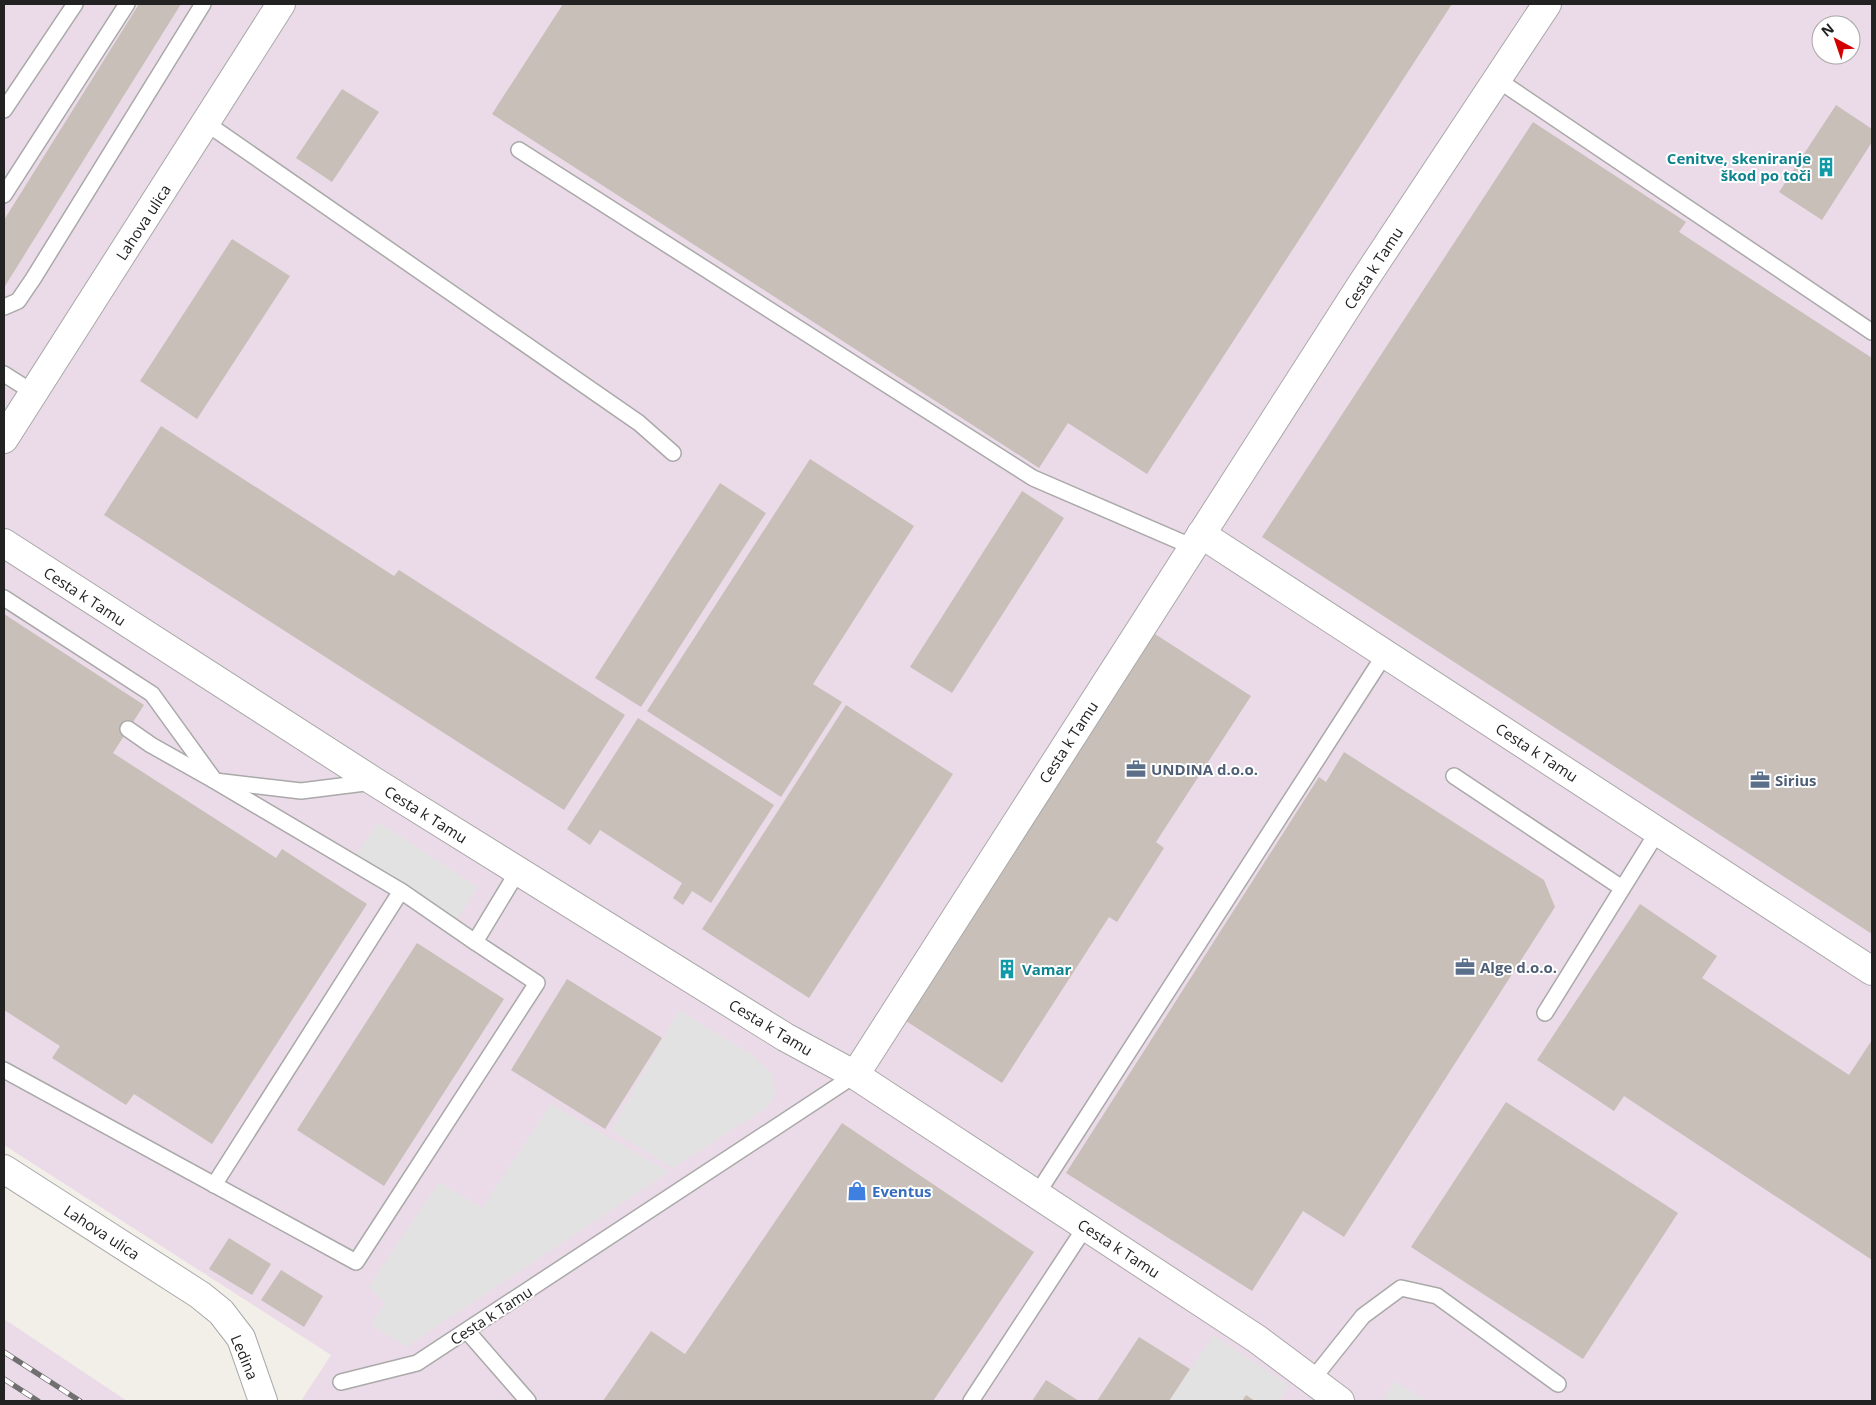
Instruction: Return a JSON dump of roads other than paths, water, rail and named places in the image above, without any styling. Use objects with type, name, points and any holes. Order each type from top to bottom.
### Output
[{"type":"street","name":"Lahova ulica","points":[[4,439],[282,4]]},
{"type":"street","name":"Cesta k Tamu","points":[[855,1075],[1361,285],[1547,4]]},
{"type":"street","name":"Cesta k Tamu","points":[[1197,541],[1385,654],[1872,971]]},
{"type":"street","name":"Cesta k Tamu","points":[[4,543],[374,782],[785,1037],[855,1075],[1257,1339],[1340,1401]]},
{"type":"street","name":"Lahova ulica","points":[[4,1169],[200,1295]]},
{"type":"street","name":"Ledina","points":[[200,1295],[222,1312],[241,1338],[263,1401]]},
{"type":"lane","points":[[4,110],[75,4]]},
{"type":"lane","points":[[4,195],[127,4]]},
{"type":"lane","points":[[4,307],[18,301],[33,279],[203,4]]},
{"type":"lane","points":[[1498,80],[1872,332]]},
{"type":"lane","points":[[206,124],[630,417],[673,453]]},
{"type":"lane","points":[[519,150],[1033,478],[1197,541]]},
{"type":"lane","points":[[4,374],[34,393]]},
{"type":"lane","points":[[4,598],[152,694],[215,781],[301,791],[374,782]]},
{"type":"lane","points":[[1037,1194],[1385,654]]},
{"type":"lane","points":[[4,1070],[356,1262],[537,983],[402,891],[128,730]]},
{"type":"lane","points":[[1454,776],[1622,888]]},
{"type":"lane","points":[[1545,1013],[1658,831]]},
{"type":"lane","points":[[475,942],[518,871]]},
{"type":"lane","points":[[214,1185],[402,891]]},
{"type":"lane","name":"Cesta k Tamu","points":[[342,1382],[417,1363],[855,1075]]},
{"type":"lane","points":[[971,1401],[1086,1226]]},
{"type":"lane","points":[[1312,1380],[1364,1316],[1400,1288],[1437,1296],[1558,1384]]},
{"type":"lane","points":[[467,1330],[528,1401]]},
{"type":"railway","points":[[4,1352],[80,1401]]},
{"type":"railway","points":[[4,1379],[38,1401]]},
{"type":"place","name":"Cenitve, skeniranje škod po toči","points":[[1826,167]]},
{"type":"place","name":"UNDINA d.o.o.","points":[[1136,769]]},
{"type":"place","name":"Sirius","points":[[1760,780]]},
{"type":"place","name":"Alge d.o.o.","points":[[1465,967]]},
{"type":"place","name":"Vamar","points":[[1007,969]]},
{"type":"place","name":"Eventus","points":[[857,1191]]}]
